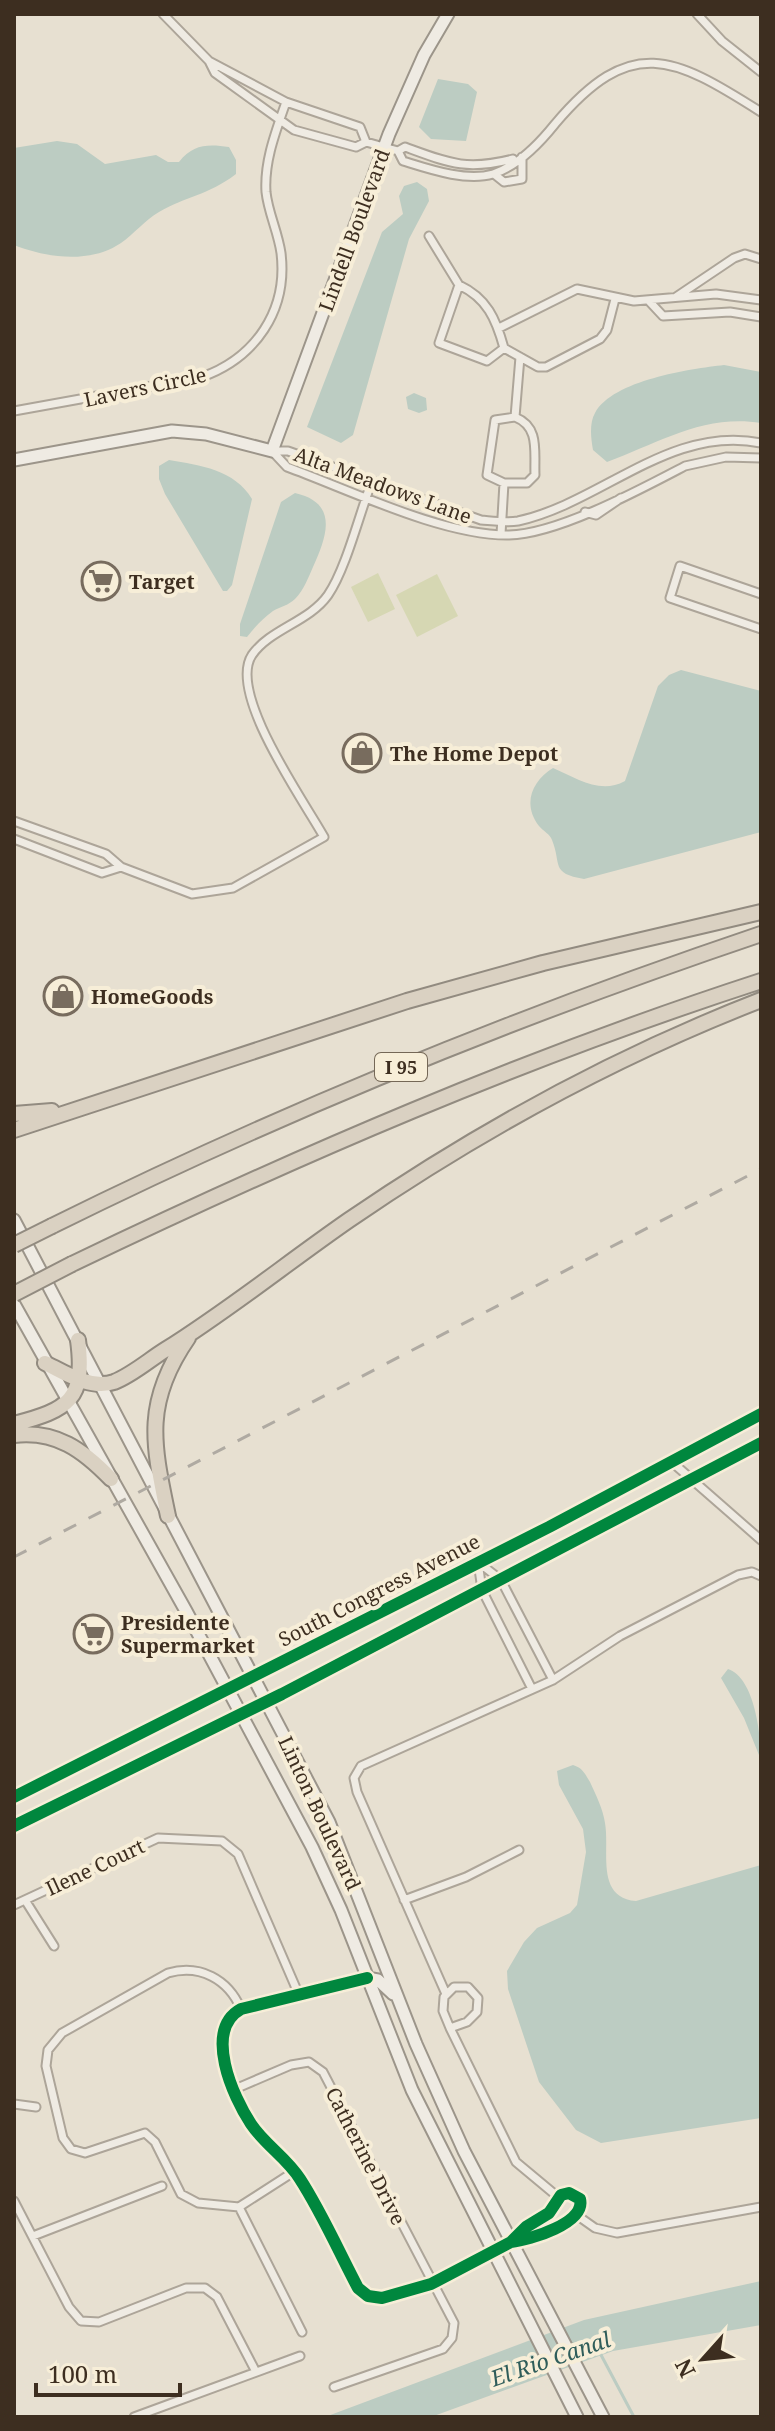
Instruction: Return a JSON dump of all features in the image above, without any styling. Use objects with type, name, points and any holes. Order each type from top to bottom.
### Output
[{"type":"highway","points":[[14,1130],[430,994],[761,912]]},
{"type":"highway","name":"I 95","points":[[14,1245],[238,1137],[416,1060],[572,999],[761,934]]},
{"type":"highway","name":"I 95","points":[[14,1294],[256,1177],[451,1093],[620,1028],[761,981]]},
{"type":"highway","points":[[45,1363],[80,1380],[101,1384],[119,1379],[190,1334],[345,1223],[462,1146],[618,1062],[761,1000]]},
{"type":"highway","points":[[14,1114],[81,1107]]},
{"type":"highway","points":[[168,1516],[155,1450],[155,1407],[168,1370],[190,1334]]},
{"type":"highway","points":[[14,1424],[53,1413],[67,1403],[80,1380],[78,1340]]},
{"type":"highway","points":[[14,1435],[39,1434],[66,1441],[111,1479]]},
{"type":"main road","name":"Lindell Boulevard","points":[[272,451],[407,88],[448,14]]},
{"type":"main road","points":[[14,460],[172,431],[206,434],[272,451]]},
{"type":"main road","name":"Linton Boulevard","points":[[14,1220],[267,1701],[344,1855],[399,2001],[464,2151],[603,2417]]},
{"type":"main road","name":"Linton Boulevard","points":[[14,1304],[229,1689],[328,1878],[412,2090],[492,2254],[577,2417]]},
{"type":"main road","name":"South Congress Avenue","points":[[14,1797],[673,1463],[761,1414]]},
{"type":"main road","points":[[14,1826],[242,1714],[761,1443]]},
{"type":"main road","points":[[367,1978],[378,1980],[399,2001]]},
{"type":"street","points":[[163,14],[209,61],[286,102],[360,127],[366,142]]},
{"type":"street","points":[[697,14],[722,41],[761,72]]},
{"type":"street","points":[[209,61],[215,73],[294,130],[356,147],[366,142],[384,146],[398,151],[403,161],[470,177],[494,174],[522,157],[542,140],[587,89],[605,76],[630,66],[660,63],[689,69],[761,112]]},
{"type":"street","name":"Lavers Circle","points":[[14,411],[202,377],[229,366],[256,344],[279,295],[281,255],[266,196],[266,175],[286,102]]},
{"type":"street","points":[[398,151],[405,147],[452,165],[469,167],[522,157]]},
{"type":"street","points":[[494,174],[504,182],[522,179],[522,157]]},
{"type":"street","points":[[429,236],[459,285],[481,295],[499,328],[504,348],[538,367],[546,367],[600,339],[607,330],[615,299]]},
{"type":"street","points":[[675,299],[734,258],[745,254],[761,259]]},
{"type":"street","points":[[459,285],[439,343],[487,361],[504,348]]},
{"type":"street","points":[[499,328],[577,289],[615,299],[649,301],[716,294],[761,300]]},
{"type":"street","points":[[649,301],[663,316],[730,312],[761,317]]},
{"type":"street","points":[[515,417],[520,357]]},
{"type":"street","points":[[515,417],[527,422],[533,430],[535,475],[527,483],[504,483],[487,475],[495,420],[515,417]]},
{"type":"street","name":"Alta Meadows Lane","points":[[272,451],[288,451],[481,520],[515,522],[543,513],[678,450],[729,441],[761,443]]},
{"type":"street","name":"Alta Meadows Lane","points":[[272,451],[287,467],[456,529],[501,534],[554,526],[585,512],[596,515],[605,512],[625,494],[708,459],[761,458]]},
{"type":"street","points":[[14,821],[106,854],[121,867],[183,892],[233,888],[324,837],[254,711],[246,673],[252,656],[261,646],[318,608],[331,591],[372,481]]},
{"type":"street","name":"Alta Meadows Lane","points":[[501,534],[504,483]]},
{"type":"street","points":[[579,496],[585,512]]},
{"type":"street","points":[[761,594],[680,566],[670,598],[761,629]]},
{"type":"street","points":[[14,839],[102,873],[121,867]]},
{"type":"street","points":[[673,1463],[761,1540]]},
{"type":"street","points":[[478,1562],[501,1580],[553,1680]]},
{"type":"street","points":[[478,1562],[482,1590],[532,1689]]},
{"type":"street","points":[[446,1994],[357,1792],[356,1772],[383,1753],[553,1680],[620,1636],[738,1575],[752,1572],[761,1576]]},
{"type":"street","name":"Ilene Court","points":[[14,1905],[152,1840],[172,1837],[229,1843],[238,1854],[299,1995]]},
{"type":"street","points":[[404,1900],[466,1877],[519,1850]]},
{"type":"street","name":"Ilene Court","points":[[25,1900],[54,1946]]},
{"type":"street","points":[[241,2009],[227,1986],[196,1970],[168,1973],[62,2033],[48,2050],[46,2066],[63,2138],[71,2149],[85,2153],[145,2133],[155,2142],[186,2198],[198,2203],[239,2207],[295,2171]]},
{"type":"street","points":[[367,1978],[241,2009],[229,2018],[221,2038],[235,2089],[253,2126],[295,2171],[362,2293],[382,2298],[431,2284],[511,2242],[526,2227],[549,2213],[558,2197],[565,2193],[577,2196],[582,2208],[578,2216],[533,2240],[511,2242]]},
{"type":"street","points":[[450,2028],[473,2018],[479,2005],[468,1987],[454,1987],[446,1994],[442,2004],[450,2028],[512,2155],[521,2168],[558,2197]]},
{"type":"street","name":"Catherine Drive","points":[[235,2089],[291,2065],[309,2062],[323,2072],[454,2323],[449,2344],[334,2387]]},
{"type":"street","points":[[14,2104],[36,2107]]},
{"type":"street","points":[[33,2236],[162,2186]]},
{"type":"street","points":[[14,2201],[69,2307],[81,2321],[99,2322],[186,2288],[205,2288],[217,2297],[256,2372]]},
{"type":"street","points":[[239,2207],[302,2332]]},
{"type":"street","points":[[578,2216],[595,2228],[617,2233],[761,2207]]},
{"type":"street","points":[[134,2417],[300,2356]]},
{"type":"green space","points":[[378,573],[395,609],[368,622],[351,587]]},
{"type":"green space","points":[[437,574],[458,616],[417,637],[396,595]]},
{"type":"water","points":[[438,79],[468,84],[477,92],[466,141],[431,139],[419,127]]},
{"type":"water","points":[[57,141],[77,144],[105,164],[156,155],[168,162],[179,162],[201,147],[229,147],[236,160],[236,174],[216,187],[159,212],[109,250],[82,256],[54,256],[14,245],[14,148]]},
{"type":"water","points":[[417,182],[427,189],[429,201],[409,239],[353,435],[341,443],[307,427],[382,232],[403,214],[399,196],[404,186]]},
{"type":"water","points":[[724,365],[761,372],[761,423],[740,421],[700,426],[607,462],[593,450],[593,417],[604,402],[618,392],[654,378]]},
{"type":"water","points":[[414,393],[426,398],[427,410],[419,413],[408,409],[406,397]]},
{"type":"water","points":[[169,460],[216,470],[236,481],[252,499],[232,585],[227,591],[223,591],[165,494],[159,479],[159,466]]},
{"type":"water","points":[[295,493],[318,504],[324,513],[325,533],[318,555],[306,584],[295,599],[269,614],[247,637],[240,636],[240,624],[281,502]]},
{"type":"water","points":[[681,670],[761,691],[761,832],[584,879],[566,874],[559,867],[551,838],[534,818],[530,801],[535,786],[553,768],[598,786],[625,781],[658,686],[669,675]]},
{"type":"water","points":[[728,1669],[745,1684],[750,1695],[758,1723],[761,1760],[744,1718],[721,1678]]},
{"type":"water","points":[[573,1765],[585,1774],[601,1807],[609,1882],[623,1898],[636,1901],[761,1865],[761,2118],[601,2143],[576,2130],[539,2082],[508,1989],[507,1971],[524,1942],[537,1928],[570,1913],[577,1905],[586,1852],[583,1829],[559,1785],[557,1771]]},
{"type":"water","name":"El Rio Canal","points":[[761,2281],[761,2325],[613,2351],[431,2417],[325,2417],[584,2320]]},
{"type":"waterway","name":"El Rio Canal","points":[[600,2353],[634,2417]]},
{"type":"railway","points":[[14,1557],[761,1169]]},
{"type":"cycle path","points":[[14,1797],[549,1527],[761,1414]]},
{"type":"cycle path","points":[[14,1826],[282,1694],[761,1443]]},
{"type":"cycle path","points":[[367,1978],[241,2009],[230,2019],[224,2032],[223,2047],[236,2098],[257,2132],[300,2179],[358,2288],[368,2296],[382,2298],[431,2284],[511,2242],[526,2227],[549,2213],[561,2195],[569,2193],[580,2199],[580,2208],[566,2223],[543,2234],[511,2242]]},
{"type":"place","name":"Target","points":[[101,581]]},
{"type":"place","name":"The Home Depot","points":[[362,753]]},
{"type":"place","name":"HomeGoods","points":[[63,996]]},
{"type":"place","name":"Presidente Supermarket","points":[[93,1634]]}]
